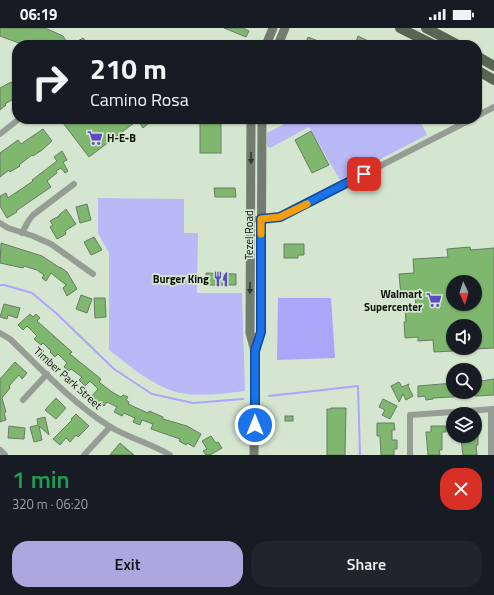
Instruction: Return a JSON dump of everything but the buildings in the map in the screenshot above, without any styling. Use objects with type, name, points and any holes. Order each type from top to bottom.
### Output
[{"type":"main road","points":[[268,40],[273,28]]},
{"type":"main road","points":[[280,40],[285,28]]},
{"type":"main road","points":[[400,28],[424,40]]},
{"type":"main road","points":[[426,28],[449,40]]},
{"type":"main road","points":[[482,59],[494,66]]},
{"type":"main road","points":[[482,73],[494,80]]},
{"type":"main road","name":"Tezel Road","points":[[251,124],[250,333],[255,351],[254,455]]},
{"type":"main road","name":"Tezel Road","points":[[255,351],[261,332],[262,124]]},
{"type":"street","points":[[482,113],[494,107]]},
{"type":"street","points":[[0,134],[13,124]]},
{"type":"street","points":[[250,219],[276,218],[286,214],[462,124]]},
{"type":"street","points":[[22,233],[33,216],[74,184]]},
{"type":"street","points":[[0,223],[8,228],[33,236],[51,244],[93,274]]},
{"type":"street","name":"Timber Park Street","points":[[0,333],[10,339],[90,413],[110,427],[151,444],[170,455]]},
{"type":"street","points":[[23,400],[48,374]]},
{"type":"street","points":[[410,455],[410,415],[493,409],[491,455]]},
{"type":"street","points":[[84,455],[110,427]]},
{"type":"street","points":[[0,451],[4,455]]},
{"type":"shaded area","points":[[284,124],[422,124],[427,135],[340,180],[309,127],[270,148],[267,146],[267,133]]},
{"type":"shaded area","points":[[98,198],[184,199],[184,233],[198,233],[197,293],[242,293],[245,391],[194,395],[174,391],[150,380],[109,350],[109,253],[98,233]]},
{"type":"shaded area","points":[[278,298],[331,298],[335,358],[277,360]]},
{"type":"waterway","points":[[0,285],[32,293],[56,313],[114,369],[152,394],[193,403],[243,399]]},
{"type":"waterway","points":[[269,396],[358,386],[360,455]]},
{"type":"slow traffic","points":[[261,234],[261,219],[280,217],[307,204]]},
{"type":"place","name":"H-E-B","points":[[95,138]]},
{"type":"place","name":"Burger King","points":[[221,279]]},
{"type":"place","name":"Walmart Supercenter","points":[[434,300]]},
{"type":"route","points":[[255,425],[255,351],[261,332],[261,219],[280,217],[364,174]]}]
